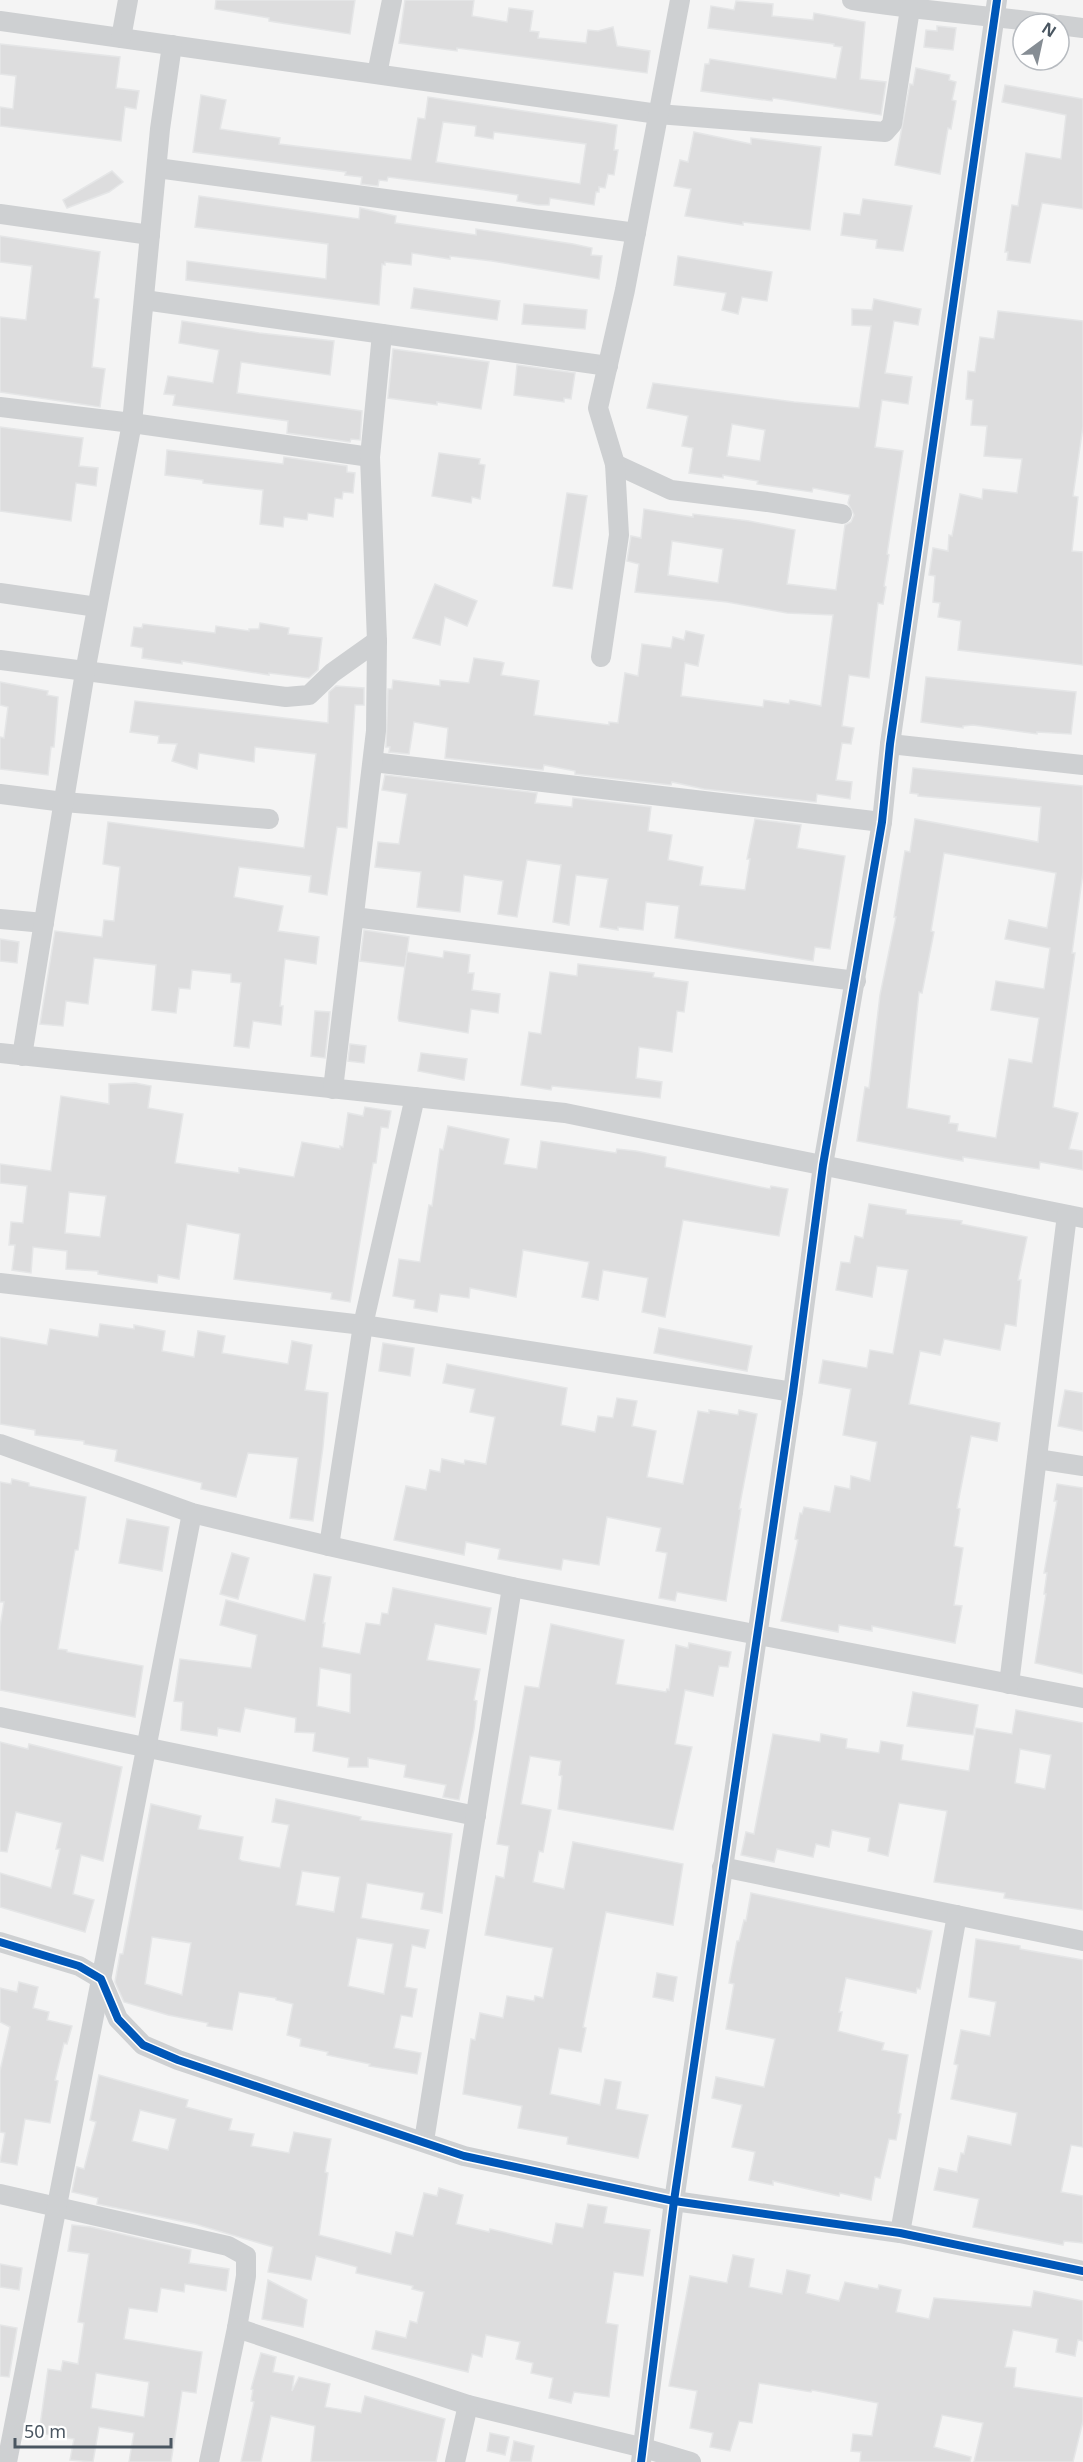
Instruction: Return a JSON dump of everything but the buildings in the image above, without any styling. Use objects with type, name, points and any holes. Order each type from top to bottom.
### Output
[{"type":"street","points":[[121,38],[128,0]]},
{"type":"street","points":[[377,74],[392,0]]},
{"type":"street","points":[[601,657],[619,535],[615,464],[597,408],[636,233],[680,0]]},
{"type":"street","points":[[852,0],[910,9],[996,8],[1011,12]]},
{"type":"street","points":[[643,2455],[674,2201],[793,1392],[823,1166],[882,822],[890,744],[996,8]]},
{"type":"street","points":[[0,21],[658,114],[885,132],[892,124],[910,9]]},
{"type":"street","points":[[22,1056],[85,672],[132,423],[157,168],[172,45]]},
{"type":"street","points":[[157,168],[636,233]]},
{"type":"street","points":[[0,214],[150,235]]},
{"type":"street","points":[[144,300],[608,366]]},
{"type":"street","points":[[333,1089],[376,731],[377,641],[370,457],[382,334]]},
{"type":"street","points":[[0,407],[132,423],[370,457]]},
{"type":"street","points":[[615,464],[671,490],[842,514]]},
{"type":"street","points":[[0,593],[97,607]]},
{"type":"street","points":[[0,660],[286,697],[309,695],[332,674],[377,641]]},
{"type":"street","points":[[890,744],[1083,765]]},
{"type":"street","points":[[373,762],[882,822]]},
{"type":"street","points":[[0,794],[64,802],[269,819]]},
{"type":"street","points":[[354,917],[856,981]]},
{"type":"street","points":[[0,919],[44,923]]},
{"type":"street","points":[[0,1053],[566,1113],[1075,1216],[1037,1459],[1009,1684]]},
{"type":"street","points":[[329,1546],[363,1325],[415,1098]]},
{"type":"street","points":[[0,1283],[363,1325],[793,1392]]},
{"type":"street","points":[[0,1444],[192,1514],[512,1587],[1083,1698]]},
{"type":"street","points":[[1037,1459],[1083,1467]]},
{"type":"street","points":[[7,2462],[192,1514]]},
{"type":"street","points":[[424,2141],[512,1587]]},
{"type":"street","points":[[0,1717],[476,1816]]},
{"type":"street","points":[[722,1867],[1083,1941]]},
{"type":"street","points":[[900,2233],[957,1915]]},
{"type":"street","points":[[0,1942],[80,1966],[101,1979],[118,2019],[143,2045],[178,2060],[464,2156],[674,2201],[900,2233],[1083,2271]]},
{"type":"street","points":[[0,2194],[228,2246],[246,2256],[246,2276],[237,2328],[209,2462]]},
{"type":"street","points":[[237,2328],[468,2405],[643,2455],[691,2462]]},
{"type":"street","points":[[455,2462],[468,2405]]},
{"type":"cycle path","points":[[641,2462],[674,2201],[793,1392],[823,1165],[882,822],[890,744],[997,0]]},
{"type":"cycle path","points":[[0,1942],[79,1966],[101,1979],[118,2019],[143,2045],[178,2060],[464,2156],[674,2201],[900,2233],[1083,2271]]}]
